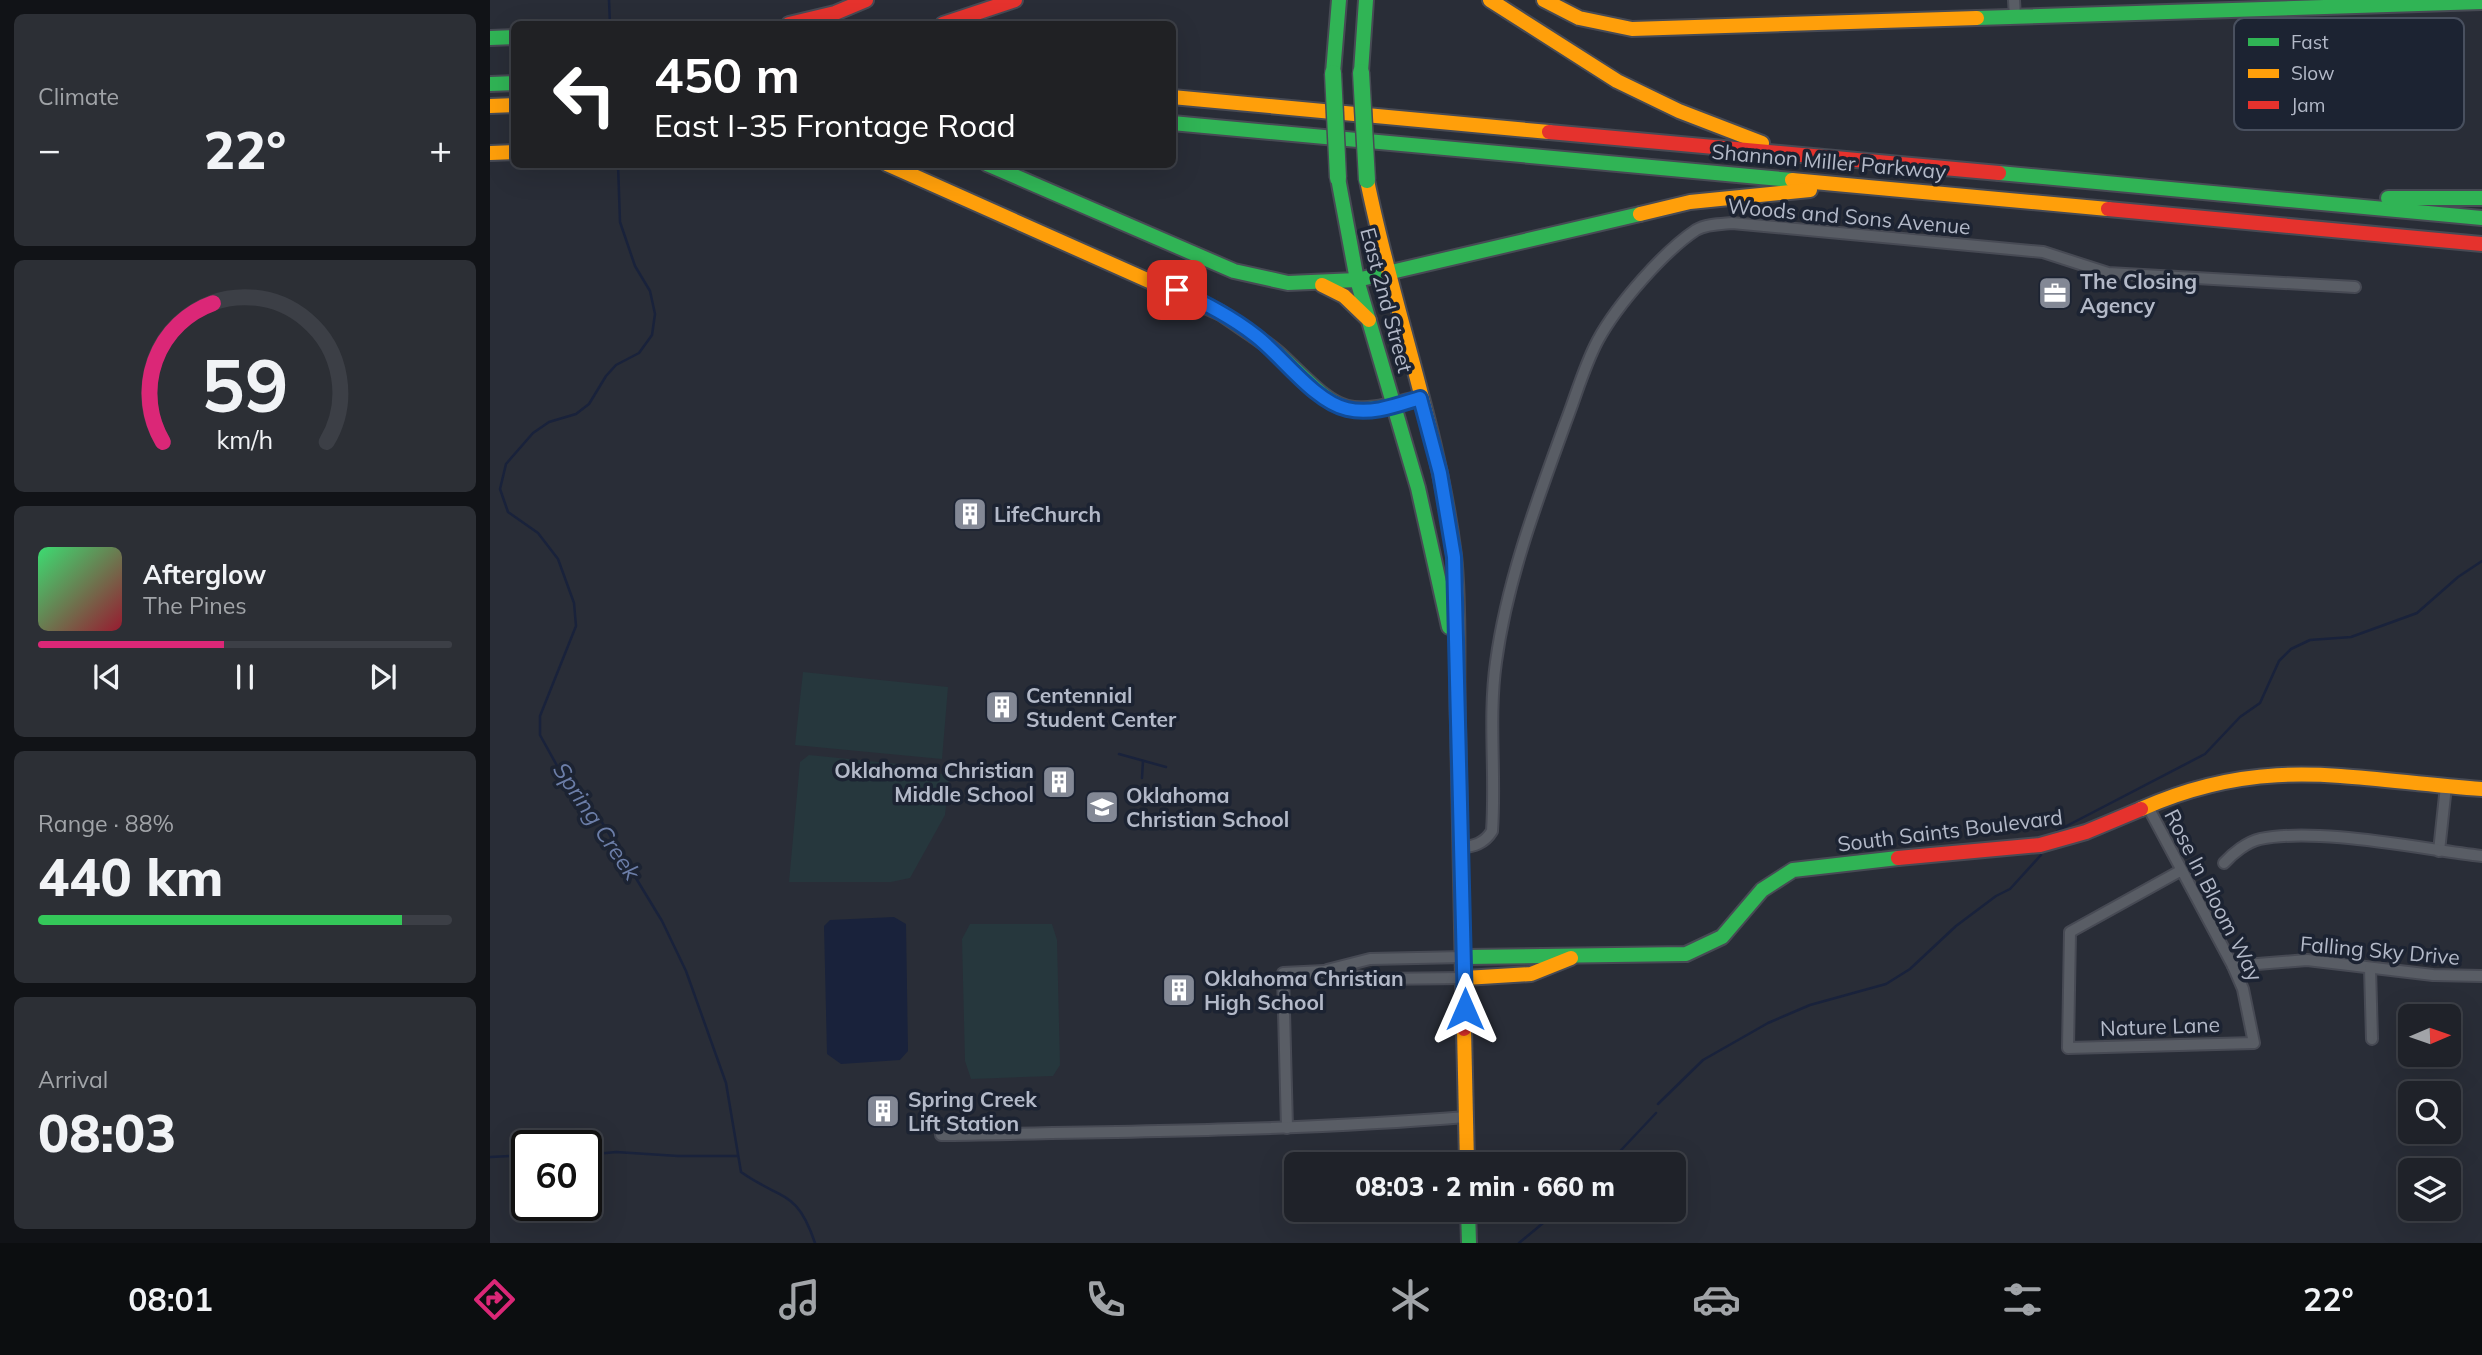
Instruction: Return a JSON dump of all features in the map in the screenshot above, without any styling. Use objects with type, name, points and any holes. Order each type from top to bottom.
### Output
[{"type":"main road","points":[[802,21],[835,13],[866,0]]},
{"type":"main road","points":[[952,21],[1015,0]]},
{"type":"main road","name":"East 2nd Street","points":[[1339,0],[1334,73],[1338,178],[1357,280],[1431,537],[1453,646]]},
{"type":"main road","name":"East 2nd Street","points":[[1366,0],[1361,72],[1367,180],[1385,274],[1440,473],[1454,557],[1456,591],[1453,646],[1465,978],[1466,1152]]},
{"type":"main road","points":[[1490,0],[1596,70],[1647,96],[1786,151]]},
{"type":"main road","points":[[1544,0],[1578,18],[1606,26],[1701,28],[2478,1]]},
{"type":"main road","points":[[490,38],[511,37]]},
{"type":"main road","points":[[490,84],[511,83]]},
{"type":"main road","name":"Shannon Miller Parkway","points":[[1176,97],[1786,151],[2482,218]]},
{"type":"main road","points":[[490,106],[511,105]]},
{"type":"main road","name":"Shannon Miller Parkway","points":[[1176,123],[1882,186],[2482,244]]},
{"type":"main road","points":[[490,153],[511,152]]},
{"type":"main road","points":[[896,168],[1214,308],[1253,333],[1328,402],[1346,409],[1373,411],[1420,398]]},
{"type":"main road","points":[[996,168],[1234,271],[1288,283],[1318,284],[1385,274],[1690,202],[1772,192],[1882,186]]},
{"type":"main road","points":[[2268,199],[2482,198]]},
{"type":"main road","points":[[1318,284],[1344,296],[1369,320]]},
{"type":"main road","name":"South Saints Boulevard","points":[[1464,957],[1686,954],[1702,950],[1726,937],[1737,925],[1759,890],[1793,870],[2043,844],[2086,834],[2174,794],[2220,781],[2284,772],[2361,775],[2482,789]]},
{"type":"main road","name":"South Saints Boulevard","points":[[1465,978],[1530,977],[1546,972],[1572,957]]},
{"type":"main road","points":[[1468,1222],[1469,1243]]},
{"type":"street","points":[[2014,0],[2015,18]]},
{"type":"street","name":"Woods and Sons Avenue","points":[[1460,848],[1477,845],[1487,839],[1492,831],[1493,716],[1496,663],[1502,628],[1512,582],[1546,476],[1584,373],[1597,341],[1614,314],[1645,278],[1698,229],[1732,223],[2043,253],[2108,273],[2354,287]]},
{"type":"street","points":[[2438,850],[2446,786]]},
{"type":"street","name":"Rose In Bloom Way","points":[[2148,807],[2233,966],[2243,989],[2253,1043]]},
{"type":"street","points":[[2224,863],[2233,853],[2259,839],[2317,837],[2482,856]]},
{"type":"street","name":"Nature Lane","points":[[2180,871],[2070,932],[2068,1048],[2253,1043]]},
{"type":"street","name":"South Saints Boulevard","points":[[1287,1129],[1283,973],[1324,971],[1370,959],[1464,957]]},
{"type":"street","name":"Falling Sky Drive","points":[[2233,966],[2307,960],[2433,975],[2482,976]]},
{"type":"street","points":[[2371,968],[2372,1039]]},
{"type":"street","name":"South Saints Boulevard","points":[[1324,971],[1374,979],[1465,978]]},
{"type":"street","points":[[941,1135],[1287,1129],[1466,1117]]},
{"type":"shaded area","points":[[803,672],[948,687],[942,759],[795,745]]},
{"type":"shaded area","points":[[809,755],[928,767],[949,778],[945,815],[910,878],[891,882],[789,882],[800,762]]},
{"type":"shaded area","points":[[970,924],[1052,924],[1057,940],[1060,1065],[1053,1076],[971,1079],[965,1061],[962,939]]},
{"type":"water","points":[[894,917],[906,924],[908,1051],[900,1060],[841,1064],[827,1054],[824,926],[830,920]]},
{"type":"waterway","name":"Spring Creek","points":[[609,0],[610,21]]},
{"type":"waterway","name":"Spring Creek","points":[[618,168],[620,222],[635,266],[650,291],[655,314],[652,335],[639,353],[616,365],[589,404],[576,414],[549,422],[533,433],[506,464],[500,489],[508,512],[538,533],[558,559],[574,603],[576,626],[540,716],[540,735],[571,791],[600,819],[662,921],[686,971],[726,1083],[741,1172],[794,1204],[802,1213],[815,1243]]},
{"type":"waterway","points":[[2057,831],[2205,754],[2240,717],[2260,703],[2279,661],[2291,649],[2310,640],[2351,637],[2417,613],[2458,577],[2482,561]]},
{"type":"waterway","points":[[1119,754],[1166,767]]},
{"type":"waterway","points":[[1142,778],[1143,761]]},
{"type":"waterway","points":[[1658,1104],[1703,1060],[1768,1023],[1810,1005],[1886,984],[1910,969],[1956,926],[1996,896],[2010,889],[2041,855]]},
{"type":"waterway","points":[[1619,1152],[1656,1113]]},
{"type":"waterway","points":[[602,1153],[737,1156]]},
{"type":"waterway","points":[[490,1157],[511,1156]]},
{"type":"waterway","points":[[1519,1243],[1544,1222]]},
{"type":"traffic: fast","points":[[1333,73],[1339,0]]},
{"type":"traffic: fast","points":[[1361,72],[1366,0]]},
{"type":"traffic: fast","points":[[1977,18],[2482,2]]},
{"type":"traffic: fast","points":[[490,38],[511,37]]},
{"type":"traffic: fast","points":[[1361,72],[1367,180]]},
{"type":"traffic: fast","points":[[1333,73],[1338,178]]},
{"type":"traffic: fast","points":[[490,84],[511,83]]},
{"type":"traffic: fast","points":[[1176,123],[1792,180]]},
{"type":"traffic: fast","points":[[996,168],[1234,271],[1288,283],[1357,280],[1640,214]]},
{"type":"traffic: fast","points":[[1999,173],[2482,218]]},
{"type":"traffic: fast","points":[[1338,178],[1357,280],[1418,488],[1449,627]]},
{"type":"traffic: fast","points":[[2388,198],[2482,198]]},
{"type":"traffic: fast","points":[[1221,313],[1269,346],[1330,400],[1343,406],[1373,409],[1420,398]]},
{"type":"traffic: fast","points":[[1464,957],[1686,954],[1722,937],[1762,890],[1793,870],[1898,858]]},
{"type":"traffic: fast","points":[[1468,1222],[1469,1243]]},
{"type":"traffic: slow","points":[[1490,0],[1617,81],[1679,111],[1762,143]]},
{"type":"traffic: slow","points":[[1544,0],[1579,18],[1632,29],[1977,18]]},
{"type":"traffic: slow","points":[[1176,97],[1549,132]]},
{"type":"traffic: slow","points":[[490,106],[511,105]]},
{"type":"traffic: slow","points":[[490,153],[511,152]]},
{"type":"traffic: slow","points":[[896,168],[1221,313]]},
{"type":"traffic: slow","points":[[1367,180],[1426,413],[1447,508],[1456,576],[1458,726]]},
{"type":"traffic: slow","points":[[1792,180],[2108,209]]},
{"type":"traffic: slow","points":[[1640,214],[1690,202],[1810,190]]},
{"type":"traffic: slow","points":[[1322,285],[1344,296],[1369,320]]},
{"type":"traffic: slow","points":[[2141,809],[2186,792],[2229,781],[2270,776],[2350,777],[2482,789]]},
{"type":"traffic: slow","points":[[1465,978],[1531,974],[1571,958]]},
{"type":"traffic: slow","points":[[1464,1029],[1467,1152]]},
{"type":"traffic: jam","points":[[802,21],[835,13],[866,0]]},
{"type":"traffic: jam","points":[[952,21],[1015,0]]},
{"type":"traffic: jam","points":[[1549,132],[1999,173]]},
{"type":"traffic: jam","points":[[2108,209],[2482,244]]},
{"type":"traffic: jam","points":[[1458,726],[1464,1029]]},
{"type":"traffic: jam","points":[[1898,858],[2040,845],[2086,832],[2141,809]]},
{"type":"place","name":"The Closing Agency","points":[[2055,293]]},
{"type":"place","name":"LifeChurch","points":[[970,514]]},
{"type":"place","name":"Centennial Student Center","points":[[1002,707]]},
{"type":"place","name":"Oklahoma Christian Middle School","points":[[1059,782]]},
{"type":"place","name":"Oklahoma Christian School","points":[[1102,807]]},
{"type":"place","name":"Oklahoma Christian High School","points":[[1179,990]]},
{"type":"place","name":"Spring Creek Lift Station","points":[[883,1111]]},
{"type":"route","points":[[1177,290],[1214,308],[1253,333],[1281,356],[1318,394],[1336,406],[1357,411],[1373,411],[1420,398],[1440,473],[1454,557],[1456,591],[1453,646],[1465,1009]]}]
